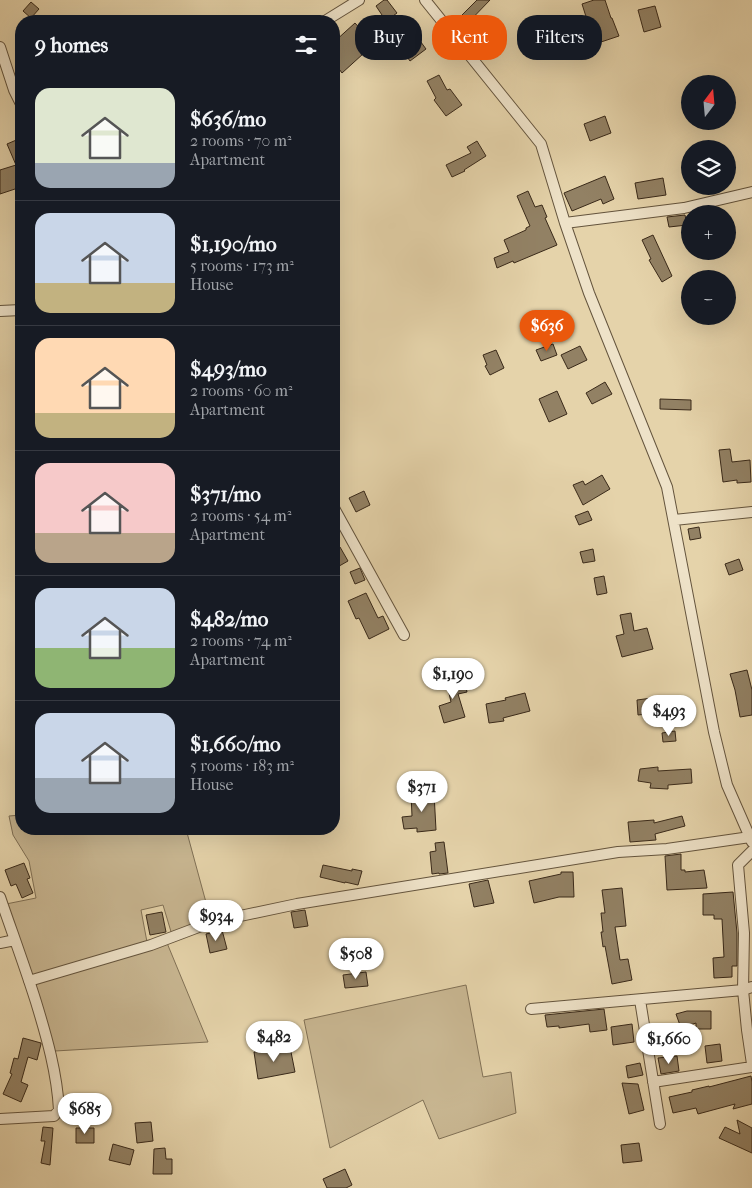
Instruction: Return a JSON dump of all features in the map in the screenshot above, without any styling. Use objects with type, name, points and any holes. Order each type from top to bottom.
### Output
[{"type":"street","points":[[335,15],[359,0]]},
{"type":"street","points":[[29,981],[151,945],[212,922],[297,904],[618,852],[751,840],[727,785],[714,732],[667,487],[589,293],[541,144],[425,0]]},
{"type":"street","points":[[0,47],[15,92]]},
{"type":"street","points":[[565,223],[684,208],[752,192]]},
{"type":"street","points":[[0,311],[15,310]]},
{"type":"street","points":[[674,520],[752,512]]},
{"type":"street","points":[[340,519],[404,635]]},
{"type":"street","points":[[653,1082],[752,1065],[746,1030],[748,988],[738,864],[752,851]]},
{"type":"street","points":[[0,897],[49,1044],[58,1090],[59,1110],[54,1116],[0,1118]]},
{"type":"street","points":[[0,943],[15,940]]},
{"type":"street","points":[[531,1009],[640,1000],[748,988]]},
{"type":"street","points":[[640,1000],[660,1124]]},
{"type":"shaded area","points":[[9,816],[15,816],[15,835],[188,835],[210,917],[172,935],[163,905],[141,910],[147,942],[30,980],[6,904],[36,898],[29,861],[13,835]]},
{"type":"shaded area","points":[[167,943],[208,1042],[55,1051],[32,983]]},
{"type":"shaded area","points":[[466,985],[483,1077],[511,1072],[516,1113],[439,1139],[423,1100],[330,1148],[304,1020]]},
{"type":"building","points":[[387,0],[397,13],[394,15],[382,15],[376,6]]},
{"type":"building","points":[[477,0],[490,0],[476,15],[462,15]]},
{"type":"building","points":[[594,0],[605,0],[619,36],[602,42],[602,15],[586,15],[582,4]]},
{"type":"building","points":[[31,2],[39,9],[34,15],[28,15],[23,11]]},
{"type":"building","points":[[655,6],[661,27],[644,32],[638,10]]},
{"type":"building","points":[[355,23],[356,60],[342,73],[340,70],[340,37]]},
{"type":"building","points":[[422,44],[426,49],[422,52]]},
{"type":"building","points":[[439,75],[447,90],[450,89],[462,105],[446,116],[434,100],[436,98],[427,81]]},
{"type":"building","points":[[605,116],[611,133],[590,141],[584,124]]},
{"type":"building","points":[[15,141],[15,163],[7,144]]},
{"type":"building","points":[[477,141],[486,156],[465,171],[452,177],[446,165],[471,153],[467,147]]},
{"type":"building","points":[[15,165],[15,189],[0,194],[0,170]]},
{"type":"building","points":[[605,176],[614,199],[603,204],[601,199],[572,211],[564,193]]},
{"type":"building","points":[[663,178],[666,195],[638,199],[635,183]]},
{"type":"building","points":[[528,191],[535,207],[542,205],[547,217],[545,218],[557,245],[497,268],[494,258],[509,252],[504,240],[526,230],[530,226],[517,196]]},
{"type":"building","points":[[681,215],[681,226],[669,227],[667,217]]},
{"type":"building","points":[[653,235],[672,276],[662,282],[649,260],[651,259],[642,240]]},
{"type":"building","points":[[560,311],[566,329],[547,336],[541,318]]},
{"type":"building","points":[[553,344],[557,355],[541,361],[536,350]]},
{"type":"building","points":[[580,346],[587,360],[568,369],[561,355]]},
{"type":"building","points":[[496,350],[504,368],[490,375],[485,366],[487,365],[483,355]]},
{"type":"building","points":[[605,382],[612,394],[592,404],[586,393]]},
{"type":"building","points":[[557,391],[567,414],[549,422],[539,399]]},
{"type":"building","points":[[660,399],[691,400],[691,410],[660,409]]},
{"type":"building","points":[[730,449],[732,462],[750,460],[751,482],[737,483],[737,480],[723,482],[719,450]]},
{"type":"building","points":[[602,475],[610,489],[583,505],[573,485],[583,481],[585,485]]},
{"type":"building","points":[[364,491],[370,505],[356,512],[349,498]]},
{"type":"building","points":[[588,511],[592,520],[579,525],[575,516]]},
{"type":"building","points":[[699,527],[701,538],[690,540],[688,529]]},
{"type":"building","points":[[340,547],[348,561],[340,566]]},
{"type":"building","points":[[593,549],[595,561],[583,563],[580,552]]},
{"type":"building","points":[[739,559],[743,570],[729,575],[725,564]]},
{"type":"building","points":[[360,568],[365,580],[355,584],[350,572]]},
{"type":"building","points":[[604,576],[607,593],[597,595],[594,578]]},
{"type":"building","points":[[366,593],[378,618],[383,616],[389,629],[369,639],[359,618],[356,619],[348,601]]},
{"type":"building","points":[[631,613],[634,631],[647,628],[653,649],[622,657],[616,636],[624,634],[620,615]]},
{"type":"building","points":[[747,670],[752,690],[752,715],[740,717],[730,674]]},
{"type":"building","points":[[453,674],[455,682],[464,679],[467,692],[458,694],[465,717],[444,723],[439,706],[451,702],[445,676]]},
{"type":"building","points":[[525,693],[530,711],[503,718],[504,721],[489,723],[486,704],[506,700],[505,698]]},
{"type":"building","points":[[652,698],[654,713],[638,715],[637,700]]},
{"type":"building","points":[[675,731],[676,741],[663,742],[662,733]]},
{"type":"building","points":[[658,767],[658,771],[691,769],[692,783],[668,785],[668,789],[650,788],[651,783],[638,781],[640,769]]},
{"type":"building","points":[[411,793],[434,793],[436,830],[417,832],[417,828],[404,829],[402,817],[412,816]]},
{"type":"building","points":[[682,816],[685,826],[655,834],[656,840],[630,842],[628,822],[654,820],[654,823]]},
{"type":"building","points":[[444,842],[448,873],[432,874],[430,852],[436,851],[435,843]]},
{"type":"building","points":[[681,854],[681,870],[685,870],[685,872],[704,870],[707,888],[667,890],[665,856]]},
{"type":"building","points":[[24,863],[30,878],[27,879],[33,893],[22,898],[16,884],[11,886],[5,870]]},
{"type":"building","points":[[323,865],[352,871],[352,869],[362,871],[358,885],[320,877]]},
{"type":"building","points":[[561,872],[573,872],[574,897],[559,897],[534,903],[529,881],[561,874]]},
{"type":"building","points":[[488,880],[494,903],[474,907],[469,884]]},
{"type":"building","points":[[622,888],[626,926],[615,927],[620,960],[628,959],[632,980],[612,984],[601,932],[603,932],[601,913],[605,913],[602,890]]},
{"type":"building","points":[[733,892],[737,933],[737,966],[732,966],[732,977],[714,978],[713,958],[724,957],[722,919],[714,919],[714,915],[703,915],[703,894]]},
{"type":"building","points":[[305,910],[308,926],[294,928],[291,912]]},
{"type":"building","points":[[162,912],[166,932],[150,935],[146,915]]},
{"type":"building","points":[[222,930],[227,949],[210,953],[206,934]]},
{"type":"building","points":[[366,972],[368,986],[345,988],[343,975]]},
{"type":"building","points":[[604,1009],[607,1030],[590,1032],[589,1024],[559,1028],[559,1026],[547,1027],[545,1015]]},
{"type":"building","points":[[687,1011],[711,1011],[711,1029],[696,1029],[696,1023],[681,1028],[676,1014]]},
{"type":"building","points":[[632,1024],[634,1042],[613,1045],[611,1027]]},
{"type":"building","points":[[23,1038],[41,1044],[37,1060],[28,1057],[21,1082],[28,1085],[21,1102],[3,1094],[12,1074],[10,1073],[14,1058],[18,1059]]},
{"type":"building","points":[[720,1044],[722,1061],[707,1063],[705,1046]]},
{"type":"building","points":[[290,1047],[295,1072],[258,1079],[254,1052]]},
{"type":"building","points":[[677,1056],[679,1071],[661,1074],[658,1058]]},
{"type":"building","points":[[640,1063],[643,1075],[628,1078],[626,1066]]},
{"type":"building","points":[[751,1076],[752,1104],[733,1109],[735,1104],[698,1114],[696,1108],[673,1113],[669,1097]]},
{"type":"building","points":[[622,1083],[638,1084],[644,1110],[629,1114]]},
{"type":"building","points":[[737,1120],[752,1128],[752,1153],[719,1138],[725,1127],[740,1134]]},
{"type":"building","points":[[151,1122],[153,1141],[137,1143],[135,1123]]},
{"type":"building","points":[[43,1127],[53,1128],[50,1165],[41,1163],[45,1141],[41,1141]]},
{"type":"building","points":[[76,1128],[94,1128],[94,1143],[76,1143]]},
{"type":"building","points":[[639,1143],[642,1161],[623,1163],[621,1145]]},
{"type":"building","points":[[113,1144],[134,1150],[130,1165],[109,1160]]},
{"type":"building","points":[[165,1148],[166,1159],[172,1159],[172,1174],[153,1174],[154,1149]]},
{"type":"building","points":[[345,1169],[352,1185],[346,1188],[327,1188],[323,1179]]}]
